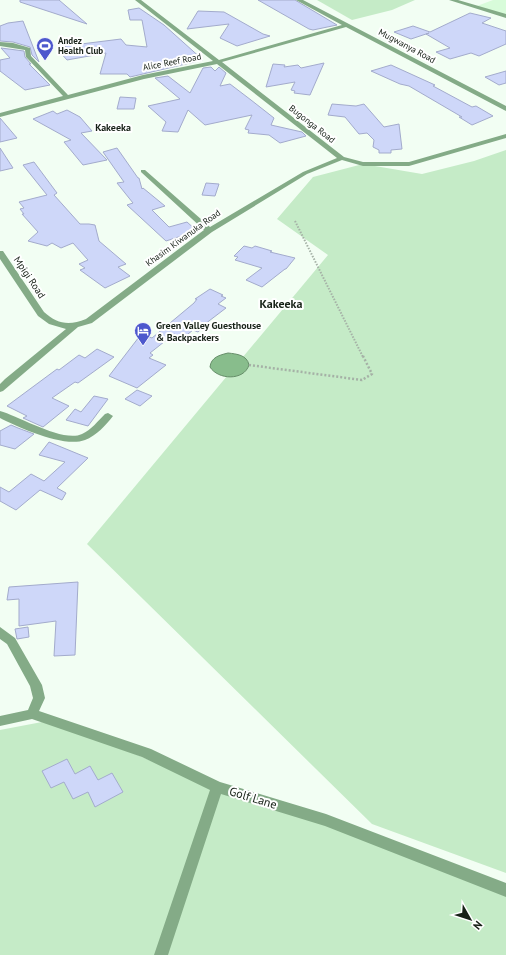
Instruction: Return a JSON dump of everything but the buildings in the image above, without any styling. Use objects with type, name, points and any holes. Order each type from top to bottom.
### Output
[{"type":"street","name":"Bugonga Road","points":[[138,0],[342,158],[370,165],[402,164],[506,136]]},
{"type":"street","name":"Mugwanya Road","points":[[299,0],[506,109]]},
{"type":"street","points":[[452,0],[506,16]]},
{"type":"street","name":"Alice Reef Road","points":[[0,115],[143,77],[217,62],[346,25]]},
{"type":"street","points":[[0,44],[13,45],[28,49],[28,56],[67,97]]},
{"type":"street","name":"Khasim Kiwanuka Road","points":[[41,314],[48,322],[58,325],[75,326],[89,321],[209,230],[305,173],[342,158]]},
{"type":"street","points":[[143,171],[209,230]]},
{"type":"street","name":"Mpigi Road","points":[[0,253],[41,314]]},
{"type":"street","points":[[0,389],[4,382],[75,326]]},
{"type":"street","points":[[0,414],[66,439],[82,438],[91,432],[108,416]]},
{"type":"street","points":[[0,632],[11,641],[36,685],[38,698],[32,714]]},
{"type":"street","name":"Golf Lane","points":[[0,720],[32,714],[146,753],[217,787],[326,820],[506,890]]},
{"type":"street","points":[[161,955],[217,787]]},
{"type":"path","points":[[249,365],[362,380],[372,374],[295,221]]},
{"type":"shaded area","points":[[317,0],[415,0],[392,10],[352,20]]},
{"type":"shaded area","points":[[493,0],[506,0],[506,15],[477,6]]},
{"type":"shaded area","points":[[506,150],[506,873],[372,824],[87,544],[328,255],[277,219],[313,177],[363,164],[422,174],[474,161]]},
{"type":"shaded area","points":[[228,353],[244,357],[248,362],[249,365],[242,374],[231,377],[225,376],[214,371],[210,367],[214,359]]},
{"type":"shaded area","points":[[42,722],[91,735],[221,791],[348,831],[506,895],[506,955],[0,955],[0,730]]},
{"type":"place","name":"Andez Health Club","points":[[45,61]]},
{"type":"place","name":"Green Valley Guesthouse & Backpackers","points":[[143,346]]},
{"type":"district","name":"Kakeeka","points":[[113,127]]},
{"type":"district","name":"Kakeeka","points":[[281,304]]}]
